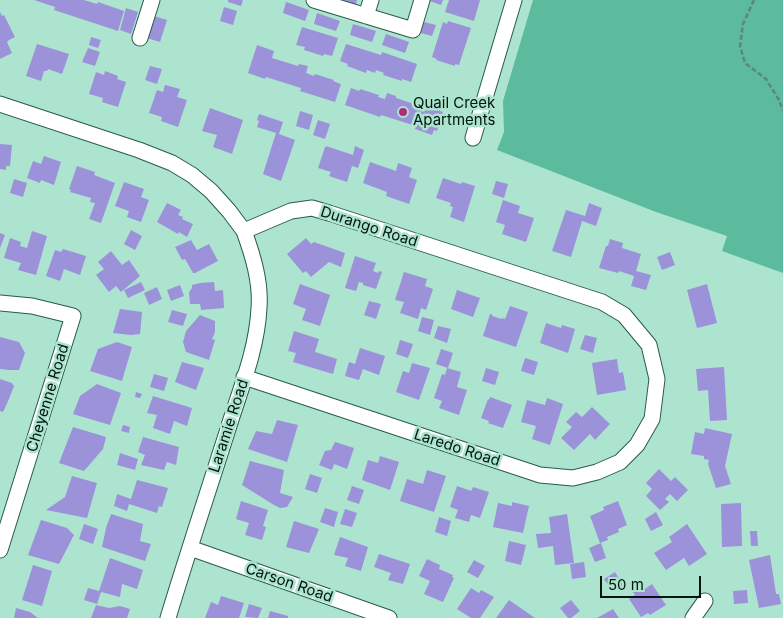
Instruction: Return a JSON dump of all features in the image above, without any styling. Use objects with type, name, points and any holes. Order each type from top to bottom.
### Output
[{"type":"street","points":[[140,38],[152,0]]},
{"type":"street","points":[[314,0],[412,30],[422,0]]},
{"type":"street","points":[[366,16],[371,0]]},
{"type":"street","points":[[473,138],[514,0]]},
{"type":"street","points":[[0,104],[139,150],[172,163],[192,175],[211,191],[244,231]]},
{"type":"street","name":"Durango Road","points":[[244,231],[291,211],[312,208],[602,302],[624,315],[649,345],[657,379],[652,419]]},
{"type":"street","name":"Laramie Road","points":[[168,618],[244,377],[256,333],[260,307],[259,283],[253,256],[244,231]]},
{"type":"street","name":"Cheyenne Road","points":[[0,303],[32,306],[73,316],[0,550]]},
{"type":"street","name":"Laredo Road","points":[[244,377],[540,475],[573,478],[597,472],[620,462],[637,445],[652,419]]},
{"type":"street","name":"Carson Road","points":[[190,548],[389,618]]},
{"type":"street","points":[[693,618],[706,601]]},
{"type":"path","points":[[754,0],[743,24],[740,46],[745,63],[766,79],[779,100],[783,111]]},
{"type":"green space","points":[[533,0],[783,0],[783,273],[722,251],[727,236],[656,212],[497,150],[504,132],[503,101]]},
{"type":"building","points":[[34,0],[84,0],[97,4],[98,2],[124,11],[118,31],[54,10],[55,7]]},
{"type":"building","points":[[228,0],[243,0],[241,6],[228,2]]},
{"type":"building","points":[[337,0],[357,0],[355,7]]},
{"type":"building","points":[[427,0],[443,0],[441,5]]},
{"type":"building","points":[[449,0],[480,0],[474,21],[445,12]]},
{"type":"building","points":[[286,2],[309,10],[305,21],[283,13]]},
{"type":"building","points":[[224,7],[237,11],[233,25],[220,21]]},
{"type":"building","points":[[126,8],[138,12],[131,34],[120,30]]},
{"type":"building","points":[[0,12],[2,16],[4,15],[15,37],[7,42],[12,53],[0,59]]},
{"type":"building","points":[[317,13],[340,21],[336,31],[314,24]]},
{"type":"building","points":[[154,16],[167,20],[160,42],[147,38]]},
{"type":"building","name":"Quail Creek Apartments","points":[[448,21],[471,28],[459,65],[455,64],[455,66],[432,57],[443,22],[447,24]]},
{"type":"building","points":[[424,22],[436,25],[432,36],[421,33]]},
{"type":"building","points":[[353,24],[376,31],[372,42],[350,35]]},
{"type":"building","points":[[302,27],[338,38],[332,56],[324,54],[323,56],[304,50],[305,47],[296,45]]},
{"type":"building","name":"Quail Creek Apartments","points":[[386,34],[409,42],[405,53],[382,45]]},
{"type":"building","points":[[91,37],[101,40],[98,48],[89,45]]},
{"type":"building","points":[[37,44],[69,54],[62,74],[48,69],[44,71],[41,81],[26,76]]},
{"type":"building","name":"Quail Creek Apartments","points":[[346,44],[381,55],[382,52],[417,64],[411,82],[383,75],[384,73],[376,70],[375,73],[367,70],[366,73],[347,66],[348,64],[340,61]]},
{"type":"building","points":[[257,45],[274,51],[272,58],[298,66],[299,64],[308,66],[306,73],[314,76],[315,74],[341,84],[335,102],[300,91],[301,88],[248,73]]},
{"type":"building","points":[[88,48],[100,52],[95,66],[82,62]]},
{"type":"building","points":[[150,66],[162,69],[157,84],[145,80]]},
{"type":"building","points":[[105,71],[118,76],[117,79],[126,82],[118,107],[102,102],[103,98],[89,94],[96,72],[104,75]]},
{"type":"building","points":[[165,85],[180,89],[177,97],[187,100],[178,127],[161,121],[162,117],[149,113],[157,90],[163,92]]},
{"type":"building","name":"Quail Creek Apartments","points":[[351,88],[379,95],[378,97],[385,99],[387,93],[414,104],[414,102],[422,104],[424,100],[442,106],[440,111],[443,112],[437,131],[434,130],[432,135],[415,129],[416,126],[381,115],[380,117],[345,105]]},
{"type":"building","points":[[210,108],[243,120],[232,154],[213,147],[217,135],[202,131]]},
{"type":"building","points":[[300,111],[313,115],[309,130],[296,126]]},
{"type":"building","points":[[259,114],[283,122],[279,134],[295,140],[281,181],[263,174],[276,133],[257,127]]},
{"type":"building","points":[[318,120],[330,124],[325,139],[313,135]]},
{"type":"building","points":[[0,144],[12,145],[10,166],[6,166],[6,170],[0,169]]},
{"type":"building","points":[[326,146],[353,155],[355,146],[364,150],[358,168],[352,166],[347,182],[329,176],[331,172],[318,168]]},
{"type":"building","points":[[44,156],[61,162],[54,185],[41,180],[40,183],[27,178],[33,161],[41,164]]},
{"type":"building","points":[[370,162],[396,171],[398,163],[412,168],[409,177],[417,180],[409,204],[386,196],[387,192],[363,183]]},
{"type":"building","points":[[77,166],[95,172],[94,175],[115,183],[101,223],[89,219],[95,203],[90,202],[91,198],[70,192],[71,190],[69,189]]},
{"type":"building","points":[[443,178],[475,186],[464,222],[450,217],[453,207],[450,206],[451,203],[436,198]]},
{"type":"building","points":[[14,179],[27,183],[23,197],[10,193]]},
{"type":"building","points":[[496,181],[508,184],[504,198],[492,194]]},
{"type":"building","points":[[124,182],[144,189],[141,197],[149,200],[141,222],[127,217],[129,211],[115,206]]},
{"type":"building","points":[[503,200],[520,206],[518,213],[534,218],[526,242],[502,234],[505,225],[496,222]]},
{"type":"building","points":[[167,203],[181,210],[178,215],[193,224],[187,237],[157,222]]},
{"type":"building","points":[[589,203],[602,208],[596,226],[582,221],[571,257],[552,251],[566,210],[585,216]]},
{"type":"building","points":[[131,230],[142,236],[135,250],[124,244]]},
{"type":"building","points":[[32,231],[47,236],[36,275],[18,270],[21,263],[4,258],[10,238],[21,242],[20,246],[27,248]]},
{"type":"building","points":[[0,233],[5,235],[0,248]]},
{"type":"building","points":[[306,238],[311,244],[314,242],[345,253],[341,267],[329,262],[311,277],[306,271],[303,273],[287,254]]},
{"type":"building","points":[[610,239],[623,243],[622,248],[641,254],[636,271],[651,275],[646,290],[631,286],[634,276],[619,271],[618,273],[599,268]]},
{"type":"building","points":[[191,240],[197,250],[209,244],[218,261],[193,273],[185,259],[182,260],[175,247]]},
{"type":"building","points":[[63,249],[86,256],[80,275],[64,269],[60,281],[46,276],[55,250],[61,252]]},
{"type":"building","points":[[111,251],[122,265],[129,260],[140,276],[121,292],[116,286],[109,292],[96,275],[104,269],[98,262]]},
{"type":"building","points":[[670,252],[675,265],[662,270],[657,257]]},
{"type":"building","points":[[355,256],[376,263],[373,271],[382,272],[376,289],[359,282],[356,291],[345,288]]},
{"type":"building","points":[[404,272],[427,279],[425,286],[433,289],[426,310],[421,308],[418,319],[400,313],[404,302],[395,300]]},
{"type":"building","points":[[141,282],[145,290],[128,298],[124,290]]},
{"type":"building","points":[[214,282],[215,291],[223,290],[224,308],[201,310],[200,304],[190,304],[189,292],[192,285]]},
{"type":"building","points":[[300,284],[330,295],[320,326],[302,320],[306,309],[293,304]]},
{"type":"building","points":[[707,284],[717,323],[697,328],[687,290]]},
{"type":"building","points":[[180,285],[184,296],[171,301],[167,290]]},
{"type":"building","points":[[157,287],[162,299],[149,305],[144,293]]},
{"type":"building","points":[[457,290],[480,298],[473,317],[451,309]]},
{"type":"building","points":[[369,301],[381,304],[376,319],[364,315]]},
{"type":"building","points":[[510,306],[528,312],[516,347],[483,336],[490,314],[505,319]]},
{"type":"building","points":[[120,309],[142,312],[140,334],[113,333]]},
{"type":"building","points":[[172,310],[187,314],[183,326],[168,322]]},
{"type":"building","points":[[200,315],[215,321],[215,332],[212,339],[215,340],[209,360],[186,352],[183,342],[186,331]]},
{"type":"building","points":[[422,317],[434,320],[430,335],[418,331]]},
{"type":"building","points":[[546,323],[561,328],[562,325],[575,329],[568,353],[540,343]]},
{"type":"building","points":[[438,326],[451,329],[447,343],[434,338]]},
{"type":"building","points":[[294,331],[319,339],[315,352],[337,359],[333,374],[293,362],[296,353],[288,351]]},
{"type":"building","points":[[585,335],[597,338],[593,353],[580,349]]},
{"type":"building","points":[[0,337],[19,342],[25,353],[19,370],[0,369]]},
{"type":"building","points":[[400,340],[413,344],[408,358],[396,354]]},
{"type":"building","points":[[117,342],[132,347],[122,381],[90,371],[98,349]]},
{"type":"building","points":[[360,348],[385,356],[379,375],[363,369],[359,380],[345,376],[349,362],[355,364]]},
{"type":"building","points":[[441,349],[453,353],[448,368],[436,364]]},
{"type":"building","points":[[525,358],[538,362],[534,375],[521,371]]},
{"type":"building","points":[[617,359],[619,373],[623,372],[626,390],[597,395],[592,363]]},
{"type":"building","points":[[182,362],[204,368],[196,390],[175,382]]},
{"type":"building","points":[[412,363],[430,368],[419,400],[396,392],[403,371],[409,373]]},
{"type":"building","points":[[724,367],[727,420],[710,421],[708,390],[698,391],[696,369]]},
{"type":"building","points":[[447,368],[461,372],[457,387],[467,390],[459,415],[439,408],[442,401],[434,398],[442,374],[445,375]]},
{"type":"building","points":[[486,368],[499,372],[495,385],[482,381]]},
{"type":"building","points":[[154,374],[168,378],[164,391],[150,387]]},
{"type":"building","points":[[0,379],[12,383],[14,386],[3,412],[0,411]]},
{"type":"building","points":[[97,384],[121,393],[110,425],[73,414],[80,396]]},
{"type":"building","points":[[136,392],[142,394],[140,398],[135,397]]},
{"type":"building","points":[[153,396],[192,408],[187,426],[174,421],[170,434],[153,428],[157,415],[147,413]]},
{"type":"building","points":[[490,397],[512,405],[503,428],[488,423],[489,421],[481,418]]},
{"type":"building","points":[[547,398],[563,404],[550,445],[532,439],[536,426],[521,422],[527,400],[545,405]]},
{"type":"building","points":[[592,407],[610,424],[595,440],[590,434],[574,450],[561,438],[572,427],[566,422],[576,412],[582,417]]},
{"type":"building","points":[[277,420],[298,425],[287,462],[248,449],[256,431],[272,434]]},
{"type":"building","points":[[123,425],[130,427],[129,433],[121,431]]},
{"type":"building","points":[[73,427],[106,437],[103,449],[84,471],[59,463]]},
{"type":"building","points":[[705,428],[732,434],[725,466],[731,484],[716,488],[708,464],[709,460],[704,459],[704,456],[691,454],[695,432],[704,434]]},
{"type":"building","points":[[143,437],[179,447],[176,465],[167,462],[164,470],[141,465],[145,455],[138,452]]},
{"type":"building","points":[[335,442],[354,448],[347,469],[334,464],[332,470],[319,465],[325,451],[331,450]]},
{"type":"building","points":[[120,453],[138,459],[135,470],[117,465]]},
{"type":"building","points":[[380,456],[399,462],[390,490],[362,480],[368,460],[378,463]]},
{"type":"building","points":[[250,461],[284,470],[280,493],[293,497],[287,507],[280,508],[242,485]]},
{"type":"building","points":[[659,469],[671,481],[675,477],[688,490],[677,501],[670,494],[665,499],[669,502],[660,510],[646,496],[652,489],[646,483]]},
{"type":"building","points":[[427,470],[446,476],[434,512],[400,501],[407,479],[423,484]]},
{"type":"building","points":[[310,474],[322,478],[317,493],[305,489]]},
{"type":"building","points":[[72,476],[97,483],[87,518],[46,510],[65,497]]},
{"type":"building","points":[[137,480],[168,488],[162,507],[159,506],[157,513],[129,504],[127,511],[114,506],[117,494],[131,499]]},
{"type":"building","points":[[352,486],[364,490],[359,504],[347,500]]},
{"type":"building","points":[[457,486],[471,491],[473,487],[489,492],[480,518],[471,515],[469,522],[455,518],[458,510],[450,507]]},
{"type":"building","points":[[241,501],[268,510],[263,526],[266,527],[262,540],[245,535],[249,523],[236,519]]},
{"type":"building","points":[[618,501],[627,525],[618,529],[619,532],[607,537],[608,540],[600,543],[590,516],[604,510],[603,507]]},
{"type":"building","points":[[512,502],[529,506],[523,533],[493,527],[498,503],[512,506]]},
{"type":"building","points":[[741,503],[742,546],[722,547],[721,504]]},
{"type":"building","points":[[325,508],[338,512],[334,527],[320,522]]},
{"type":"building","points":[[345,509],[357,513],[352,527],[340,524]]},
{"type":"building","points":[[656,512],[663,525],[651,531],[645,519]]},
{"type":"building","points":[[111,514],[143,524],[140,541],[151,544],[145,561],[102,547]]},
{"type":"building","points":[[567,514],[574,563],[555,565],[553,546],[538,548],[536,534],[551,533],[549,517]]},
{"type":"building","points":[[439,517],[451,521],[447,536],[435,532]]},
{"type":"building","points":[[41,520],[67,528],[74,535],[59,564],[28,555]]},
{"type":"building","points":[[294,521],[319,529],[309,553],[286,547]]},
{"type":"building","points":[[84,524],[98,529],[93,544],[79,539]]},
{"type":"building","points":[[687,524],[707,554],[689,566],[684,558],[666,570],[654,553],[672,542],[669,537]]},
{"type":"building","points":[[750,531],[757,531],[758,546],[751,546]]},
{"type":"building","points":[[340,537],[368,547],[361,571],[345,566],[348,558],[334,555]]},
{"type":"building","points":[[509,541],[526,545],[521,565],[505,561]]},
{"type":"building","points":[[601,543],[606,558],[595,562],[589,548]]},
{"type":"building","points":[[379,554],[410,564],[403,584],[388,580],[391,573],[374,567]]},
{"type":"building","points":[[770,555],[776,594],[779,594],[781,604],[759,608],[749,560]]},
{"type":"building","points":[[110,558],[143,570],[137,589],[122,584],[120,597],[101,592],[97,604],[84,600],[88,588],[99,591]]},
{"type":"building","points":[[427,559],[440,565],[439,569],[453,575],[452,577],[454,578],[443,602],[424,594],[430,581],[419,576]]},
{"type":"building","points":[[474,560],[485,566],[478,578],[467,572]]},
{"type":"building","points":[[584,562],[586,577],[572,579],[570,564]]},
{"type":"building","points":[[33,565],[52,571],[42,606],[22,600]]},
{"type":"building","points":[[615,572],[623,585],[613,592],[604,579]]},
{"type":"building","points":[[640,582],[645,589],[652,584],[666,605],[650,615],[648,613],[641,617],[629,599],[635,595],[630,588]]},
{"type":"building","points":[[471,588],[479,593],[481,590],[494,597],[480,618],[471,618],[457,609]]},
{"type":"building","points":[[747,590],[748,603],[734,604],[733,591]]},
{"type":"building","points":[[221,596],[244,603],[239,618],[205,618],[211,602],[218,605]]},
{"type":"building","points":[[509,600],[535,618],[496,618]]},
{"type":"building","points":[[571,600],[580,611],[571,618],[568,618],[560,608]]},
{"type":"building","points":[[249,604],[262,608],[258,618],[245,617]]},
{"type":"building","points":[[96,605],[109,608],[120,606],[130,609],[127,618],[91,618]]},
{"type":"building","points":[[16,608],[30,612],[38,618],[14,618]]},
{"type":"building","points":[[613,609],[619,618],[597,618]]},
{"type":"building","points":[[270,611],[288,616],[288,618],[268,618]]},
{"type":"place","name":"Quail Creek Apartments","points":[[403,112]]}]
